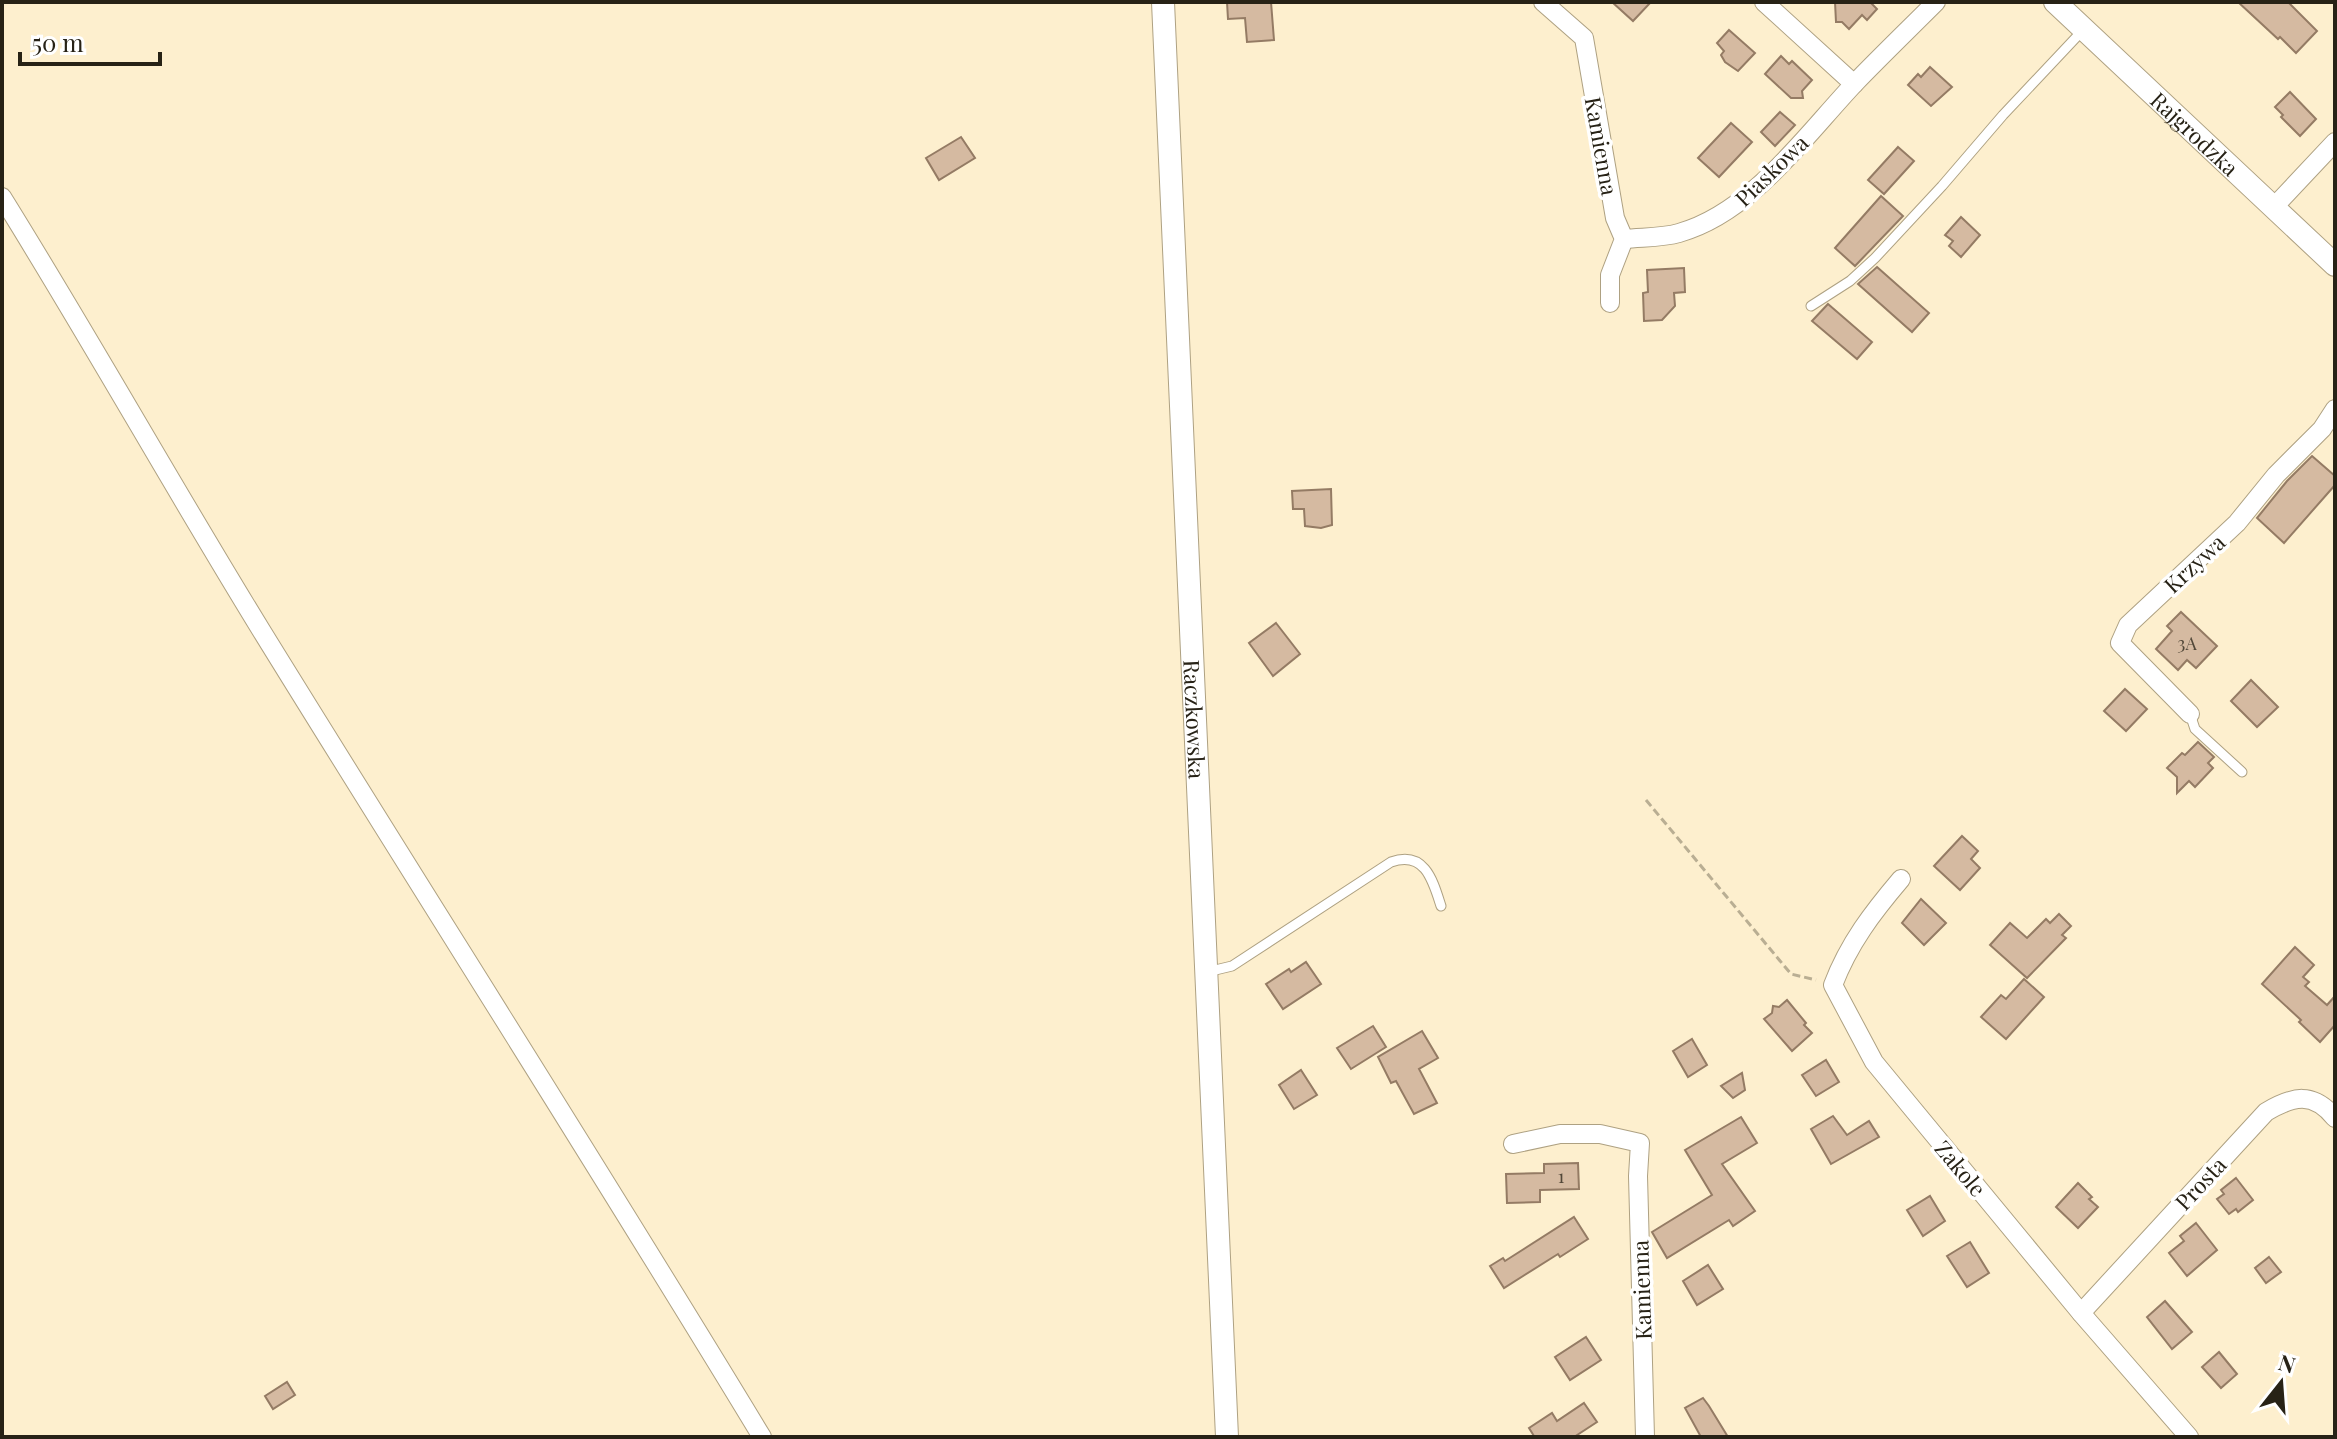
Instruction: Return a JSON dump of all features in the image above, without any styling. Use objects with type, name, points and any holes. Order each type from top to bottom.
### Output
[{"type":"street","name":"Raczkowska","points":[[1163,2],[1227,1437]]},
{"type":"street","name":"Kamienna","points":[[1543,2],[1584,38],[1615,218],[1624,239]]},
{"type":"street","points":[[1764,2],[1854,84]]},
{"type":"street","name":"Piaskowa","points":[[1624,239],[1679,234],[1722,214],[1748,196],[1936,2]]},
{"type":"street","name":"Rajgrodzka","points":[[2055,2],[2335,265]]},
{"type":"street","points":[[2273,208],[2335,142]]},
{"type":"street","points":[[2,197],[212,551],[762,1437]]},
{"type":"street","points":[[1610,303],[1610,275],[1624,239]]},
{"type":"street","name":"Krzywa","points":[[2190,714],[2120,643],[2128,625],[2237,523],[2276,475],[2322,429],[2335,409]]},
{"type":"street","points":[[1833,985],[1839,968],[1866,921],[1901,879]]},
{"type":"street","name":"Zakole","points":[[1833,985],[1874,1062],[2081,1313],[2189,1437]]},
{"type":"street","name":"Prosta","points":[[2081,1313],[2266,1112],[2285,1100],[2307,1098],[2335,1118]]},
{"type":"street","name":"Kamienna","points":[[1513,1144],[1560,1134],[1600,1134],[1640,1143],[1638,1176],[1645,1437]]},
{"type":"lane","points":[[1811,306],[1850,281],[1875,258],[2084,29]]},
{"type":"lane","points":[[2190,714],[2195,729],[2242,772]]},
{"type":"lane","points":[[1207,972],[1232,966],[1391,862],[1402,858],[1421,865],[1432,879],[1441,906]]},
{"type":"path","points":[[1646,800],[1791,974],[1833,985]]},
{"type":"building","points":[[1227,2],[1271,2],[1274,40],[1247,42],[1245,18],[1228,19]]},
{"type":"building","points":[[1612,2],[1651,2],[1633,21]]},
{"type":"building","points":[[1835,2],[1874,2],[1872,4],[1877,9],[1867,20],[1862,15],[1849,29],[1842,22],[1836,22]]},
{"type":"building","points":[[2238,2],[2288,2],[2317,31],[2296,53]]},
{"type":"building","points":[[1729,30],[1755,53],[1738,71],[1725,62],[1721,55],[1724,51],[1717,43]]},
{"type":"building","points":[[1781,56],[1789,64],[1792,61],[1812,80],[1802,91],[1803,98],[1791,98],[1765,74]]},
{"type":"building","points":[[1930,67],[1952,87],[1931,106],[1908,85]]},
{"type":"building","points":[[2290,92],[2316,119],[2300,136],[2275,107]]},
{"type":"building","points":[[1780,112],[1795,125],[1775,146],[1761,132]]},
{"type":"building","points":[[1731,123],[1752,142],[1719,177],[1698,158]]},
{"type":"building","points":[[961,137],[975,158],[939,180],[926,158]]},
{"type":"building","points":[[1898,147],[1914,161],[1884,194],[1868,180]]},
{"type":"building","points":[[1881,196],[1903,216],[1855,266],[1835,248]]},
{"type":"building","points":[[1961,217],[1980,235],[1961,257],[1949,246],[1953,241],[1945,235]]},
{"type":"building","points":[[1877,267],[1929,313],[1912,332],[1858,284]]},
{"type":"building","points":[[1684,268],[1685,292],[1674,293],[1675,306],[1662,320],[1644,321],[1643,293],[1648,292],[1647,270]]},
{"type":"building","points":[[1828,304],[1872,342],[1857,359],[1812,321]]},
{"type":"building","points":[[2312,456],[2335,476],[2335,485],[2284,543],[2257,518]]},
{"type":"building","points":[[1331,489],[1332,525],[1321,528],[1305,526],[1304,509],[1293,509],[1292,491]]},
{"type":"building","points":[[2181,612],[2217,646],[2196,668],[2187,660],[2178,670],[2156,649],[2172,631],[2167,626]]},
{"type":"building","points":[[1276,623],[1300,654],[1273,676],[1249,643]]},
{"type":"building","points":[[2251,680],[2278,707],[2257,727],[2231,701]]},
{"type":"building","points":[[2125,689],[2147,709],[2126,731],[2104,711]]},
{"type":"building","points":[[2198,742],[2214,757],[2208,763],[2213,768],[2195,787],[2189,781],[2177,793],[2177,777],[2167,768]]},
{"type":"building","points":[[1962,836],[1978,851],[1971,859],[1980,868],[1960,890],[1934,866]]},
{"type":"building","points":[[1921,899],[1946,923],[1924,945],[1902,923]]},
{"type":"building","points":[[2059,914],[2071,926],[2062,935],[2066,938],[2027,978],[1990,945],[2010,923],[2027,938],[2046,919],[2050,923]]},
{"type":"building","points":[[2295,947],[2314,965],[2303,977],[2309,982],[2305,986],[2327,1005],[2335,996],[2335,1025],[2320,1042],[2262,984]]},
{"type":"building","points":[[1306,962],[1321,984],[1283,1009],[1266,984]]},
{"type":"building","points":[[2024,979],[2044,997],[2006,1039],[1981,1017],[2001,995],[2006,999]]},
{"type":"building","points":[[1787,1000],[1812,1033],[1792,1051],[1764,1019],[1772,1013],[1773,1006],[1779,1007]]},
{"type":"building","points":[[1373,1026],[1386,1047],[1351,1069],[1337,1048]]},
{"type":"building","points":[[1422,1031],[1438,1058],[1419,1069],[1437,1103],[1414,1114],[1396,1081],[1391,1083],[1378,1057]]},
{"type":"building","points":[[1692,1039],[1707,1065],[1688,1077],[1673,1051]]},
{"type":"building","points":[[1826,1060],[1839,1082],[1816,1096],[1802,1075]]},
{"type":"building","points":[[1301,1070],[1317,1095],[1294,1109],[1279,1085]]},
{"type":"building","points":[[1742,1073],[1745,1090],[1733,1098],[1721,1086]]},
{"type":"building","points":[[1833,1116],[1847,1135],[1869,1121],[1879,1137],[1831,1164],[1811,1129]]},
{"type":"building","points":[[1741,1117],[1757,1143],[1722,1164],[1755,1211],[1733,1226],[1729,1220],[1667,1258],[1652,1232],[1712,1195],[1685,1150]]},
{"type":"building","points":[[1578,1163],[1579,1189],[1540,1190],[1540,1202],[1507,1203],[1506,1174],[1544,1173],[1544,1164]]},
{"type":"building","points":[[2236,1178],[2253,1200],[2238,1212],[2236,1209],[2229,1214],[2217,1199],[2224,1194],[2221,1190]]},
{"type":"building","points":[[2078,1183],[2098,1207],[2078,1228],[2056,1207]]},
{"type":"building","points":[[1930,1196],[1945,1221],[1923,1236],[1907,1210]]},
{"type":"building","points":[[1574,1217],[1588,1239],[1504,1288],[1490,1266],[1503,1258],[1505,1261]]},
{"type":"building","points":[[2196,1223],[2217,1250],[2187,1276],[2169,1253],[2184,1241],[2180,1236]]},
{"type":"building","points":[[1970,1242],[1989,1273],[1967,1287],[1947,1256]]},
{"type":"building","points":[[2269,1257],[2281,1272],[2266,1283],[2255,1268]]},
{"type":"building","points":[[1708,1265],[1723,1289],[1697,1305],[1683,1281]]},
{"type":"building","points":[[2165,1301],[2192,1332],[2172,1349],[2147,1317]]},
{"type":"building","points":[[1586,1337],[1601,1360],[1570,1380],[1555,1357]]},
{"type":"building","points":[[2219,1352],[2237,1374],[2221,1388],[2202,1367]]},
{"type":"building","points":[[287,1382],[295,1395],[273,1409],[265,1396]]},
{"type":"building","points":[[1703,1398],[1728,1437],[1701,1437],[1685,1408]]},
{"type":"building","points":[[1584,1403],[1597,1422],[1574,1437],[1532,1437],[1529,1428],[1552,1413],[1557,1421]]}]
